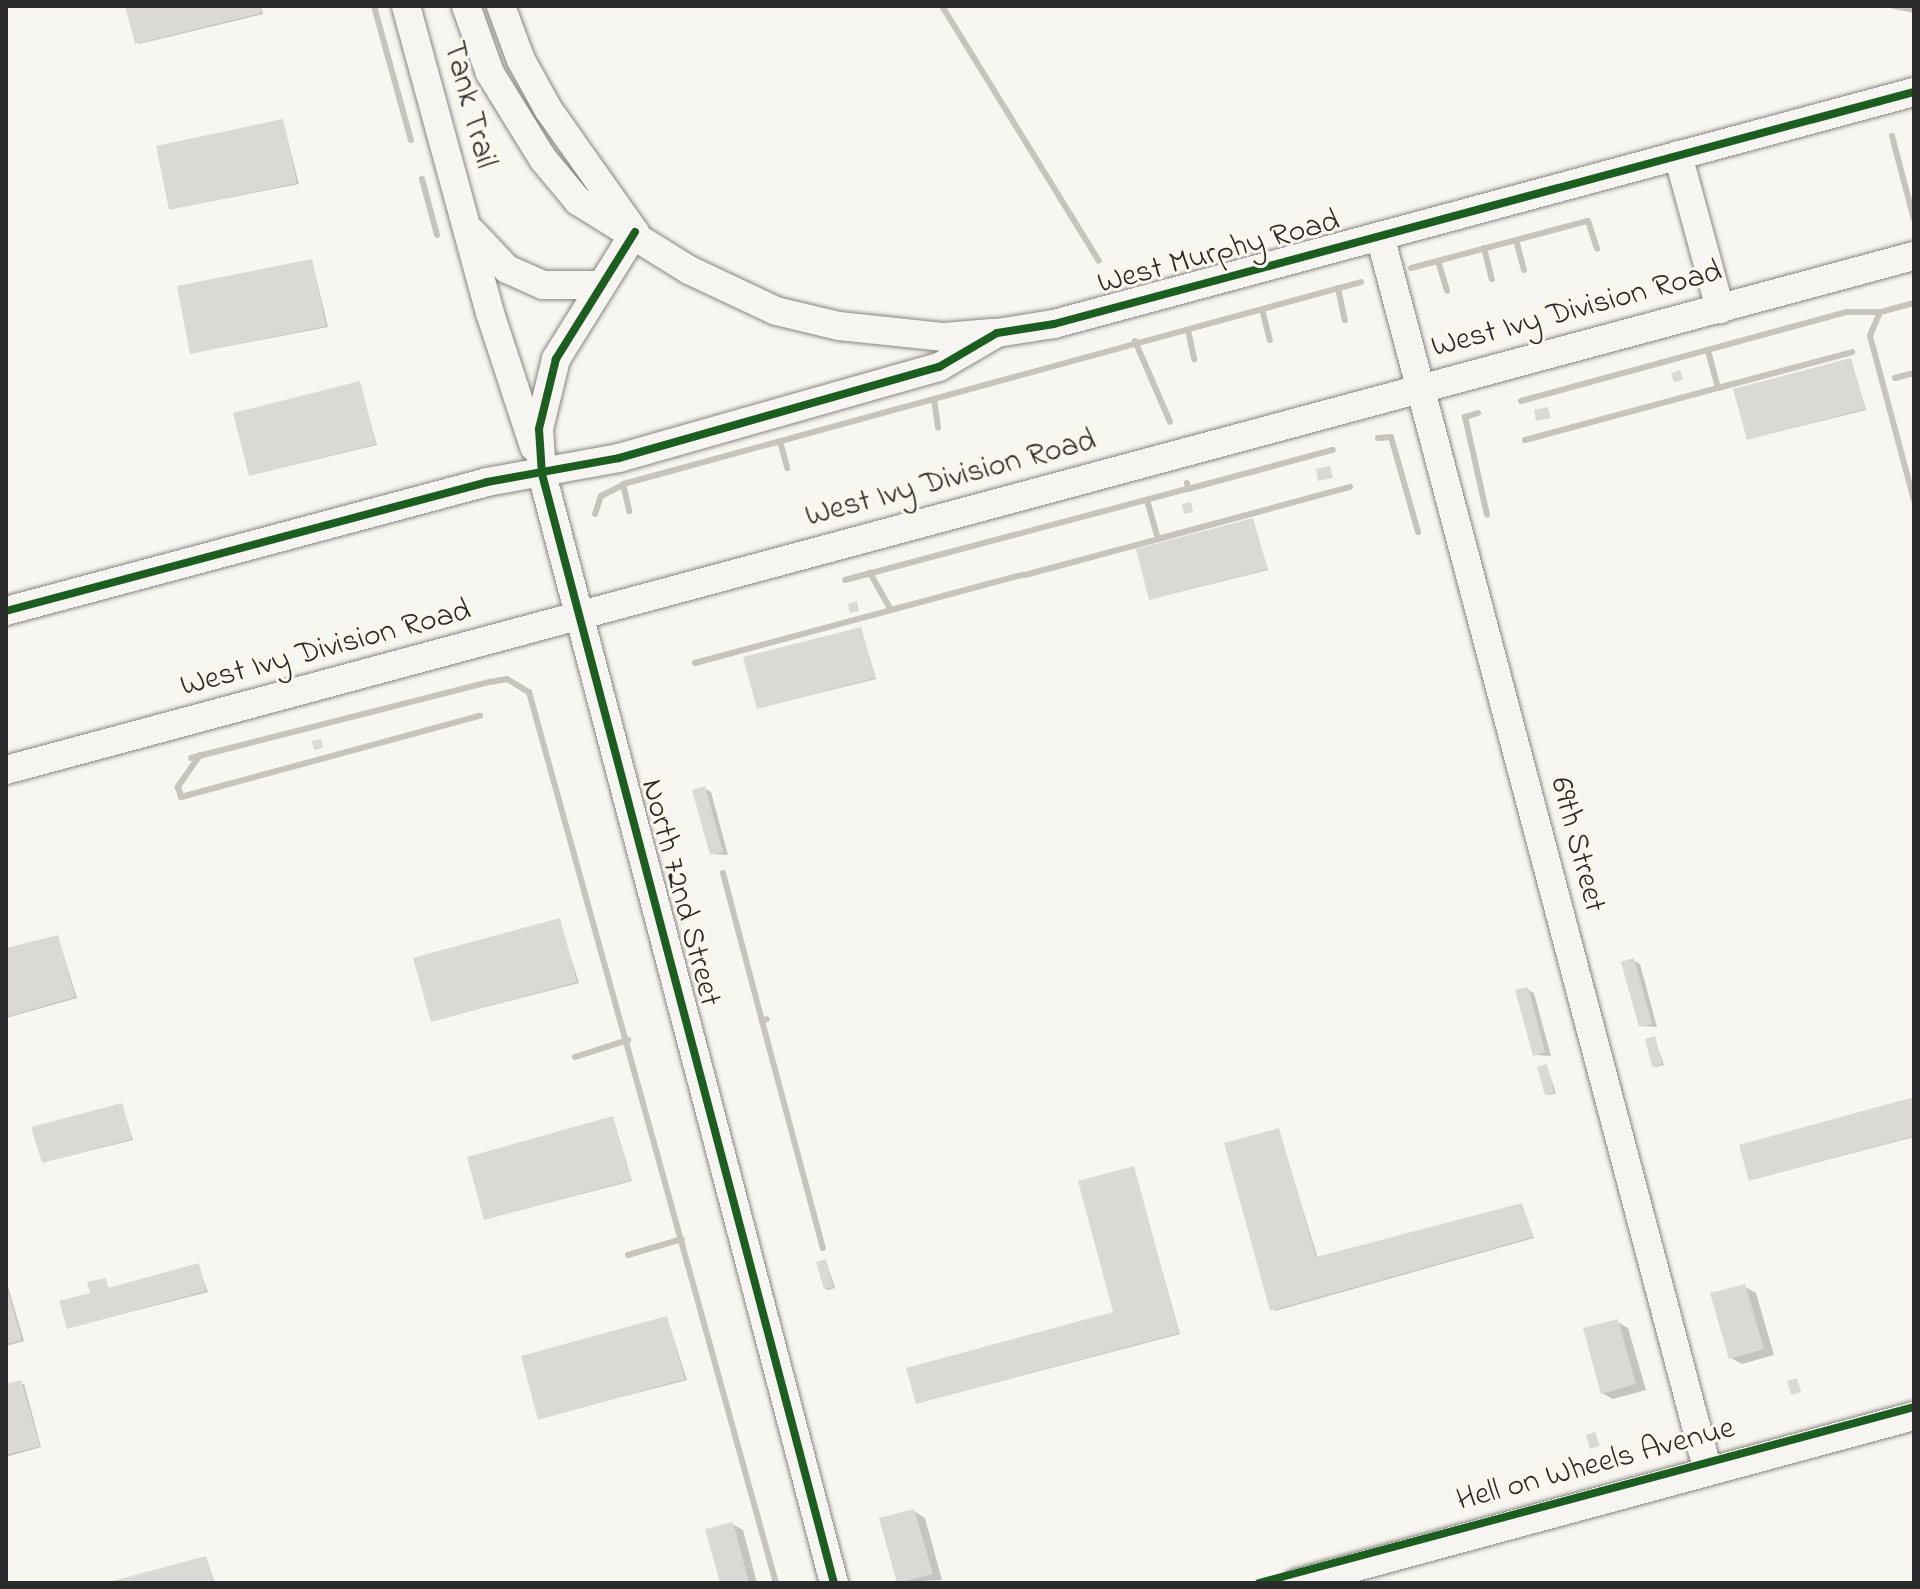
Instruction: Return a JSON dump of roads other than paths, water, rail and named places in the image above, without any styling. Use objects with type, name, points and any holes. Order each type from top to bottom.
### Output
[{"type":"street","name":"Tank Trail","points":[[406,6],[465,222],[542,474]]},
{"type":"street","points":[[466,6],[490,73],[543,159],[578,201],[635,232],[689,270],[776,311],[889,333],[997,333]]},
{"type":"street","points":[[501,6],[548,109],[635,232]]},
{"type":"street","name":"West Murphy Road","points":[[6,611],[460,489],[619,458],[939,367],[997,333],[1054,324],[1914,92]]},
{"type":"street","points":[[1678,155],[1720,309]]},
{"type":"street","name":"Tank Trail","points":[[465,222],[507,269],[543,285],[600,285]]},
{"type":"street","name":"North 72nd Street","points":[[635,232],[556,359],[539,429],[542,474],[583,618],[834,1583]]},
{"type":"street","name":"69th Street","points":[[1380,236],[1708,1471]]},
{"type":"street","name":"West Ivy Division Road","points":[[6,770],[583,618],[1914,256]]},
{"type":"street","name":"Hell on Wheels Avenue","points":[[1297,1583],[1386,1571],[1708,1471],[1914,1416]]},
{"type":"waterway","points":[[374,6],[411,140]]},
{"type":"waterway","points":[[942,6],[1099,261]]},
{"type":"waterway","points":[[1894,6],[1914,10]]},
{"type":"waterway","points":[[1892,136],[1914,219]]},
{"type":"waterway","points":[[422,179],[437,235]]},
{"type":"waterway","points":[[1411,268],[1588,221],[1597,249]]},
{"type":"waterway","points":[[1516,240],[1524,270]]},
{"type":"waterway","points":[[1484,248],[1492,279]]},
{"type":"waterway","points":[[1438,261],[1447,291]]},
{"type":"waterway","points":[[595,514],[601,496],[627,483],[1361,282]]},
{"type":"waterway","points":[[1338,288],[1345,320]]},
{"type":"waterway","points":[[1914,303],[1880,312],[1870,336],[1914,500]]},
{"type":"waterway","points":[[1262,309],[1270,340]]},
{"type":"waterway","points":[[1521,401],[1847,312],[1880,312]]},
{"type":"waterway","points":[[1188,330],[1194,359]]},
{"type":"waterway","points":[[1135,341],[1170,422]]},
{"type":"waterway","points":[[1525,440],[1718,388],[1708,350]]},
{"type":"waterway","points":[[1718,388],[1852,352]]},
{"type":"waterway","points":[[1895,378],[1914,373]]},
{"type":"waterway","points":[[934,399],[938,428]]},
{"type":"waterway","points":[[1478,413],[1465,417],[1487,515]]},
{"type":"waterway","points":[[1378,438],[1391,437],[1418,532]]},
{"type":"waterway","points":[[780,441],[787,468]]},
{"type":"waterway","points":[[1187,483],[1188,489],[1333,450]]},
{"type":"waterway","points":[[623,484],[629,511]]},
{"type":"waterway","points":[[1158,539],[1350,487]]},
{"type":"waterway","points":[[845,580],[1188,489]]},
{"type":"waterway","points":[[1025,575],[1158,539],[1147,500]]},
{"type":"waterway","points":[[695,663],[891,610],[870,573]]},
{"type":"waterway","points":[[891,610],[1022,575]]},
{"type":"waterway","points":[[191,758],[490,682],[507,679],[529,692],[776,1583]]},
{"type":"waterway","points":[[200,755],[178,787],[181,797],[480,716]]},
{"type":"waterway","points":[[723,873],[762,1021],[767,1019]]},
{"type":"waterway","points":[[762,1021],[823,1248]]},
{"type":"waterway","points":[[575,1057],[628,1040]]},
{"type":"waterway","points":[[628,1255],[682,1239]]}]
